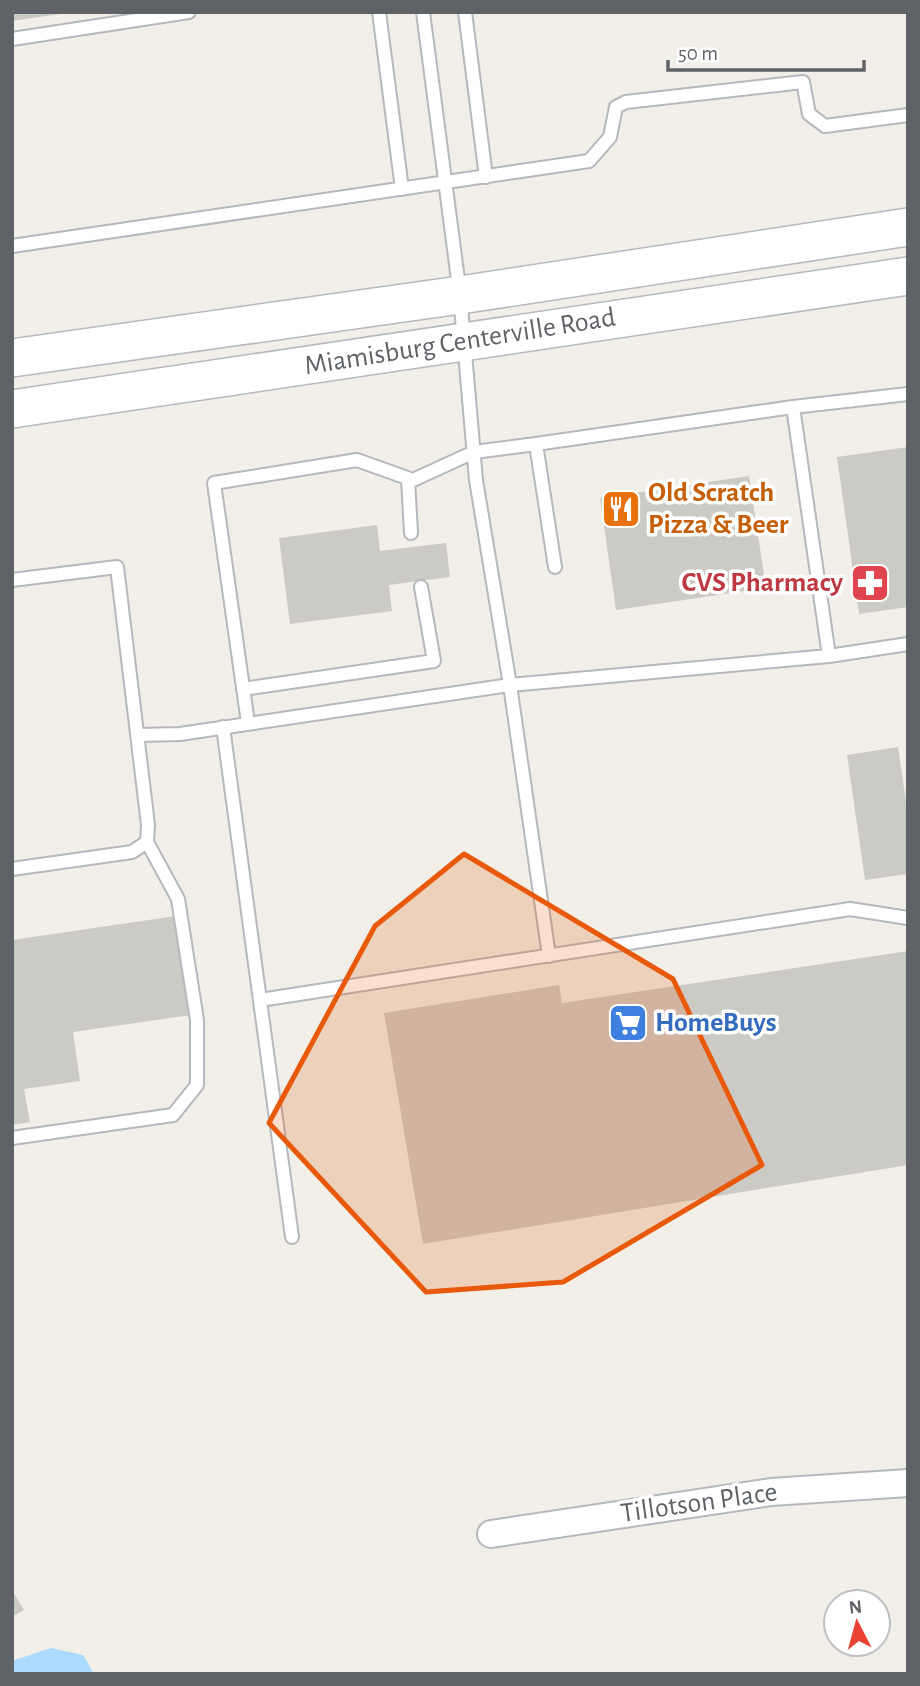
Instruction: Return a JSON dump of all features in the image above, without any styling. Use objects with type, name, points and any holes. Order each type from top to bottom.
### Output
[{"type":"main road","name":"Miamisburg Centerville Road","points":[[12,358],[460,295],[908,227]]},
{"type":"main road","name":"Miamisburg Centerville Road","points":[[12,409],[908,276]]},
{"type":"street","name":"Tillotson Place","points":[[491,1535],[771,1492],[908,1483]]},
{"type":"lane","points":[[12,39],[189,12]]},
{"type":"lane","points":[[379,12],[402,189]]},
{"type":"lane","points":[[423,12],[460,295],[474,452],[548,956]]},
{"type":"lane","points":[[465,12],[486,177]]},
{"type":"lane","points":[[12,246],[589,161],[610,138],[616,107],[626,103],[803,82],[809,114],[825,126],[908,115]]},
{"type":"lane","points":[[248,723],[214,483],[357,460],[413,480],[474,452],[793,407],[908,394]]},
{"type":"lane","points":[[793,407],[829,656]]},
{"type":"lane","points":[[536,444],[555,567]]},
{"type":"lane","points":[[408,478],[411,533]]},
{"type":"lane","points":[[12,580],[117,566],[138,735],[147,842],[178,899],[197,1020],[197,1085],[173,1115],[12,1138]]},
{"type":"lane","points":[[243,689],[434,661],[421,587]]},
{"type":"lane","points":[[138,735],[223,727],[510,685],[829,656],[908,644]]},
{"type":"lane","points":[[223,727],[292,1237]]},
{"type":"lane","points":[[12,869],[132,852],[147,842]]},
{"type":"lane","points":[[260,1000],[849,909],[908,918]]},
{"type":"highlighted area","points":[[464,854],[673,979],[762,1165],[563,1282],[426,1292],[269,1123],[375,926]]},
{"type":"water","points":[[51,1648],[83,1655],[94,1674],[12,1674],[12,1661]]},
{"type":"building","points":[[12,12],[60,12],[60,14],[12,21]]},
{"type":"building","name":"CVS Pharmacy","points":[[908,447],[908,607],[859,614],[837,457]]},
{"type":"building","points":[[749,476],[766,588],[616,610],[600,498]]},
{"type":"building","points":[[377,525],[380,551],[446,543],[450,577],[389,585],[392,611],[290,624],[279,538]]},
{"type":"building","points":[[898,747],[908,815],[908,874],[865,880],[847,755]]},
{"type":"building","points":[[176,916],[191,1015],[73,1032],[80,1081],[24,1089],[30,1122],[12,1125],[12,940]]},
{"type":"building","points":[[908,951],[908,1165],[423,1244],[384,1013],[559,985],[562,1003]]},
{"type":"building","points":[[12,1590],[24,1610],[12,1617]]},
{"type":"place","name":"Old Scratch Pizza & Beer","points":[[621,509]]},
{"type":"place","name":"CVS Pharmacy","points":[[870,583]]},
{"type":"place","name":"HomeBuys","points":[[628,1023]]}]
